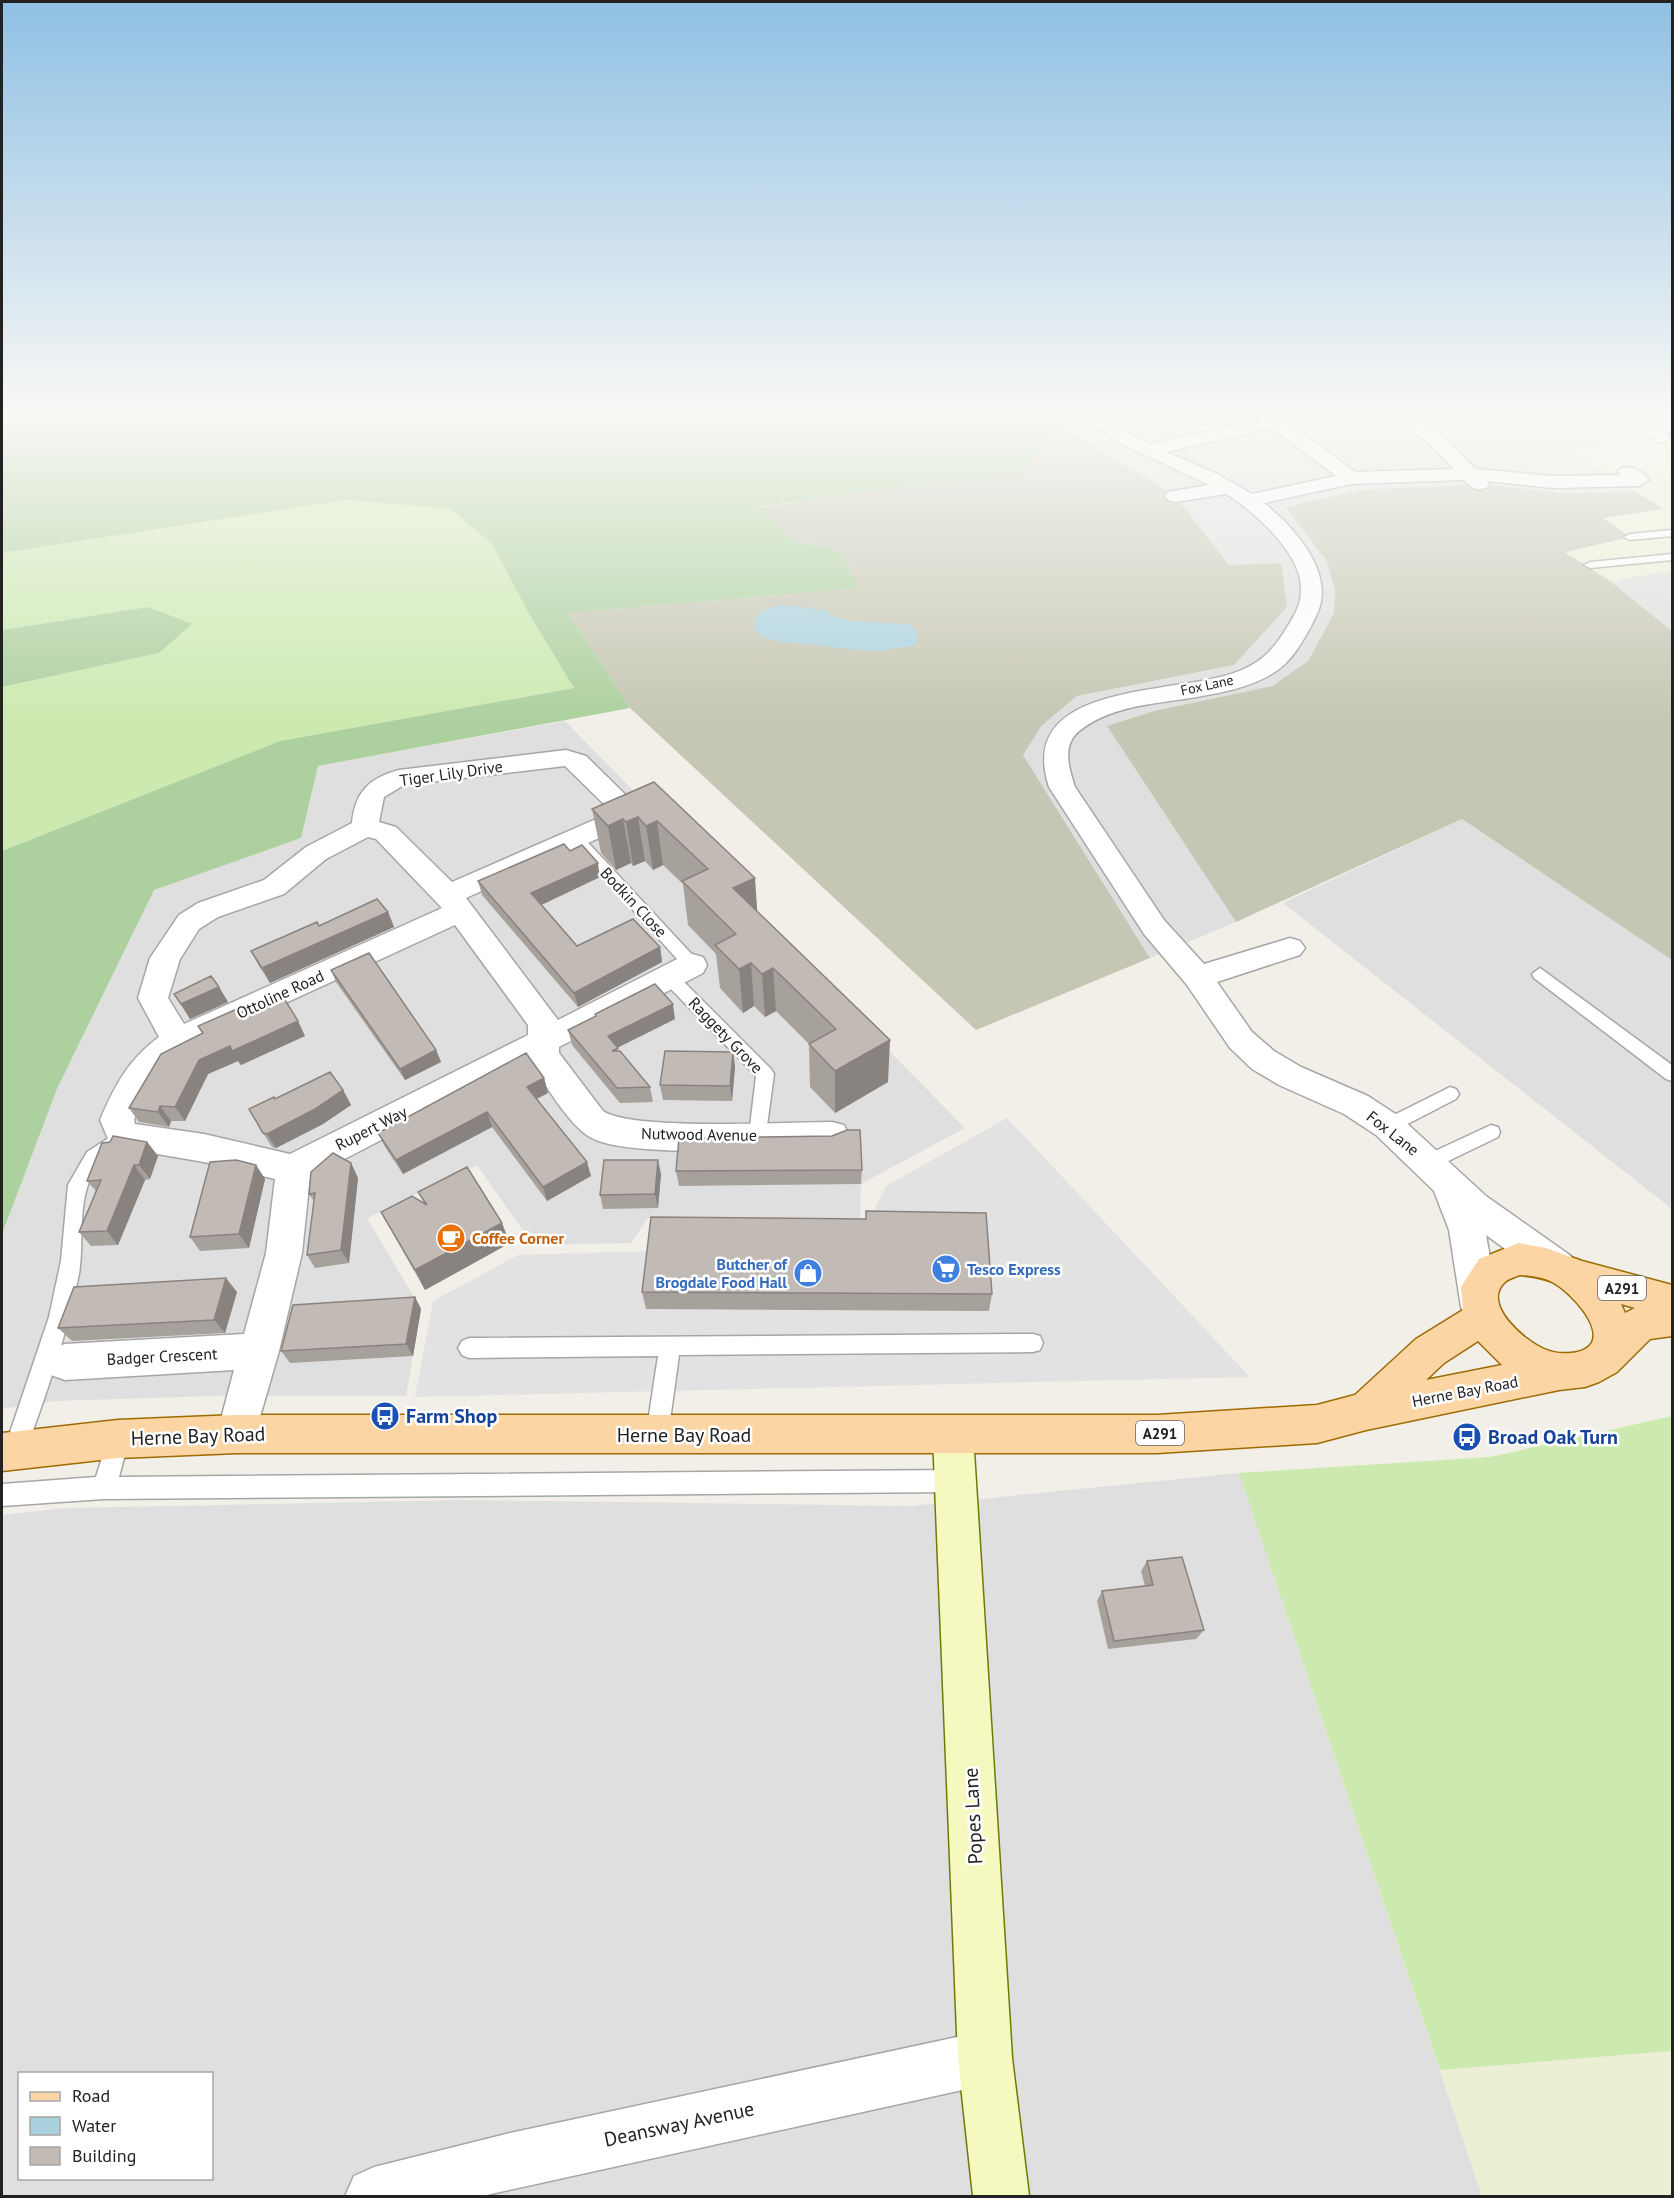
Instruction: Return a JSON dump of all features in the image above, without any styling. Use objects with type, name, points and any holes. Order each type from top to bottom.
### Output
[{"type":"main road","points":[[1535,1260],[1565,1271],[1587,1286],[1601,1303],[1610,1320],[1612,1337],[1608,1353],[1580,1368],[1544,1368],[1516,1354],[1493,1333],[1482,1312],[1479,1292],[1483,1279],[1491,1269],[1503,1262],[1535,1260]]},
{"type":"main road","name":"A291","points":[[1565,1271],[1672,1301]]},
{"type":"main road","name":"Herne Bay Road","points":[[1366,1411],[1430,1352],[1482,1312]]},
{"type":"main road","name":"A291","points":[[1580,1368],[1640,1323],[1672,1319]]},
{"type":"main road","name":"Herne Bay Road","points":[[8,1451],[118,1439],[237,1434],[657,1435],[955,1458],[1157,1434],[1317,1424],[1366,1411],[1580,1368]]},
{"type":"street","name":"Fox Lane","points":[[1267,518],[1304,560],[1313,588],[1309,610],[1262,681],[1143,706],[1088,703],[1057,740],[1053,763],[1062,787],[1154,927],[1198,977],[1241,1040],[1263,1060],[1290,1076],[1356,1105],[1388,1126],[1498,1226],[1565,1271]]},
{"type":"street","name":"Tiger Lily Drive","points":[[365,827],[368,798],[380,785],[399,778],[566,758],[577,761],[630,814]]},
{"type":"street","name":"Ottoline Road","points":[[123,1136],[117,1120],[129,1091],[149,1061],[177,1040],[453,904],[576,838],[630,814]]},
{"type":"street","points":[[177,1040],[153,998],[165,958],[189,922],[208,910],[274,887],[316,854],[365,827]]},
{"type":"street","name":"Nutwood Avenue","points":[[365,827],[386,833],[453,904],[544,1023],[543,1055],[591,1120],[603,1129],[645,1136],[832,1135]]},
{"type":"street","points":[[1198,977],[1290,948]]},
{"type":"street","name":"Rupert Way","points":[[293,1169],[681,971]]},
{"type":"street","points":[[123,1136],[204,1148],[293,1169],[284,1253],[237,1434]]},
{"type":"street","name":"Fox Lane","points":[[1439,1173],[1467,1230],[1482,1312]]},
{"type":"street","name":"Badger Crescent","points":[[65,1362],[260,1351]]},
{"type":"street","name":"Popes Lane","points":[[955,1458],[985,2058],[1001,2196]]},
{"type":"street","name":"Deansway Avenue","points":[[374,2196],[510,2161],[985,2058]]},
{"type":"lane","points":[[1630,537],[1672,533]]},
{"type":"lane","points":[[1590,565],[1672,557]]},
{"type":"lane","name":"Bodkin Close","points":[[576,838],[681,971]]},
{"type":"lane","name":"Raggety Grove","points":[[681,971],[765,1074],[758,1135]]},
{"type":"lane","points":[[1540,974],[1672,1074]]},
{"type":"lane","points":[[1388,1126],[1450,1094]]},
{"type":"lane","points":[[1439,1173],[1491,1132]]},
{"type":"lane","points":[[8,1451],[48,1362],[60,1319],[73,1251],[77,1187],[93,1154],[123,1136]]},
{"type":"lane","points":[[469,1348],[1033,1343]]},
{"type":"lane","points":[[657,1435],[670,1346]]},
{"type":"lane","points":[[104,1488],[118,1439]]},
{"type":"lane","points":[[2,1495],[104,1488],[955,1458]]},
{"type":"shaded area","points":[[768,518],[1192,518],[1229,565],[1281,563],[1287,607],[1234,665],[1077,696],[1042,725],[1023,755],[1150,958],[976,1030],[630,708],[568,613],[859,588],[839,550],[795,541]]},
{"type":"shaded area","points":[[1192,518],[1293,518],[1326,560],[1335,590],[1334,613],[1308,661],[1272,686],[1154,711],[1107,726],[1236,922],[1150,958],[1023,755],[1042,724],[1077,696],[1234,665],[1281,563],[1229,565]]},
{"type":"shaded area","points":[[1293,518],[1607,518],[1604,518],[1630,537],[1566,553],[1610,581],[1672,631],[1672,960],[1462,819],[1236,922],[1107,726],[1154,711],[1272,686],[1308,661],[1334,613],[1335,590],[1326,560]]},
{"type":"shaded area","points":[[1603,518],[1672,518],[1672,570],[1610,581],[1566,552],[1630,537]]},
{"type":"shaded area","points":[[1672,570],[1672,631],[1610,581]]},
{"type":"shaded area","points":[[565,721],[965,1128],[861,1184],[860,1224],[648,1218],[631,1243],[533,1245],[477,1165],[367,1218],[421,1309],[406,1396],[215,1396],[53,1401],[2,1409],[2,1234],[57,1089],[154,890],[301,838],[318,766]]},
{"type":"shaded area","points":[[1462,819],[1672,960],[1672,1209],[1283,903]]},
{"type":"shaded area","points":[[1007,1118],[1250,1377],[415,1397],[433,1301],[518,1255],[653,1251],[721,1309],[856,1310],[865,1229],[886,1186]]},
{"type":"shaded area","points":[[1239,1473],[1482,2196],[2,2196],[2,1515],[67,1508],[464,1500],[910,1506]]},
{"type":"shaded area","points":[[1672,2051],[1672,2196],[1482,2196],[1440,2070]]},
{"type":"green space","points":[[2,518],[232,518],[2,553]]},
{"type":"green space","points":[[232,518],[461,518],[493,545],[574,688],[280,741],[2,851],[2,687],[159,653],[148,607],[2,630],[2,553]]},
{"type":"green space","points":[[461,518],[770,518],[795,541],[839,550],[859,588],[568,613],[630,708],[318,766],[301,838],[154,890],[57,1089],[2,1234],[2,851],[280,741],[574,688],[528,612],[493,545]]},
{"type":"green space","points":[[148,607],[192,624],[159,653],[2,687],[2,630]]},
{"type":"green space","points":[[1672,1416],[1672,2051],[1440,2070],[1239,1473],[1490,1457]]},
{"type":"water","points":[[781,605],[826,610],[832,616],[851,621],[911,624],[918,633],[915,646],[873,651],[783,642],[768,639],[755,631],[753,624],[760,613]]},
{"type":"building","points":[[654,782],[755,878],[733,888],[890,1040],[835,1071],[809,1044],[836,1029],[773,968],[762,974],[751,963],[739,969],[715,945],[736,934],[682,881],[708,869],[657,821],[646,826],[638,817],[626,822],[623,819],[608,826],[592,809]]},
{"type":"building","points":[[564,844],[570,851],[582,845],[598,863],[531,893],[577,946],[633,919],[660,947],[574,993],[478,881]]},
{"type":"building","points":[[377,899],[388,912],[262,968],[251,951],[317,922],[319,926]]},
{"type":"building","points":[[369,953],[436,1050],[400,1069],[331,970]]},
{"type":"building","points":[[211,976],[219,987],[181,1004],[174,994]]},
{"type":"building","points":[[655,984],[673,1004],[608,1036],[618,1048],[612,1051],[620,1051],[650,1087],[617,1088],[568,1030]]},
{"type":"building","points":[[282,995],[298,1021],[232,1051],[230,1046],[199,1060],[175,1107],[160,1106],[158,1112],[129,1108],[161,1054],[203,1033],[198,1026],[237,1009],[240,1013]]},
{"type":"building","points":[[665,1051],[733,1052],[730,1086],[660,1085]]},
{"type":"building","points":[[526,1053],[544,1078],[527,1087],[587,1162],[543,1187],[487,1112],[396,1160],[378,1133]]},
{"type":"building","points":[[330,1072],[343,1090],[315,1109],[267,1134],[263,1133],[249,1109]]},
{"type":"building","points":[[847,1130],[860,1130],[862,1170],[676,1171],[679,1138],[832,1136]]},
{"type":"building","points":[[113,1136],[147,1142],[139,1165],[134,1165],[107,1231],[79,1232],[101,1180],[87,1181],[102,1143],[110,1142]]},
{"type":"building","points":[[333,1153],[351,1163],[341,1250],[307,1255],[315,1193],[309,1194],[311,1172]]},
{"type":"building","points":[[236,1160],[256,1165],[239,1234],[190,1237],[210,1162]]},
{"type":"building","points":[[604,1160],[658,1160],[655,1194],[600,1195]]},
{"type":"building","name":"Coffee Corner","points":[[467,1167],[502,1223],[415,1270],[381,1212],[412,1196],[427,1205],[418,1192]]},
{"type":"building","points":[[866,1211],[986,1213],[992,1294],[642,1292],[651,1217],[866,1219]]},
{"type":"building","points":[[226,1278],[214,1320],[58,1328],[74,1287]]},
{"type":"building","points":[[415,1297],[406,1344],[281,1351],[293,1305]]},
{"type":"building","points":[[1182,1557],[1204,1630],[1114,1641],[1102,1591],[1153,1585],[1147,1561]]},
{"type":"place","name":"Coffee Corner","points":[[451,1238]]},
{"type":"place","name":"Tesco Express","points":[[946,1269]]},
{"type":"place","name":"Butcher of Brogdale Food Hall","points":[[808,1273]]},
{"type":"place","name":"Farm Shop","points":[[385,1416]]},
{"type":"place","name":"Broad Oak Turn","points":[[1467,1437]]}]
